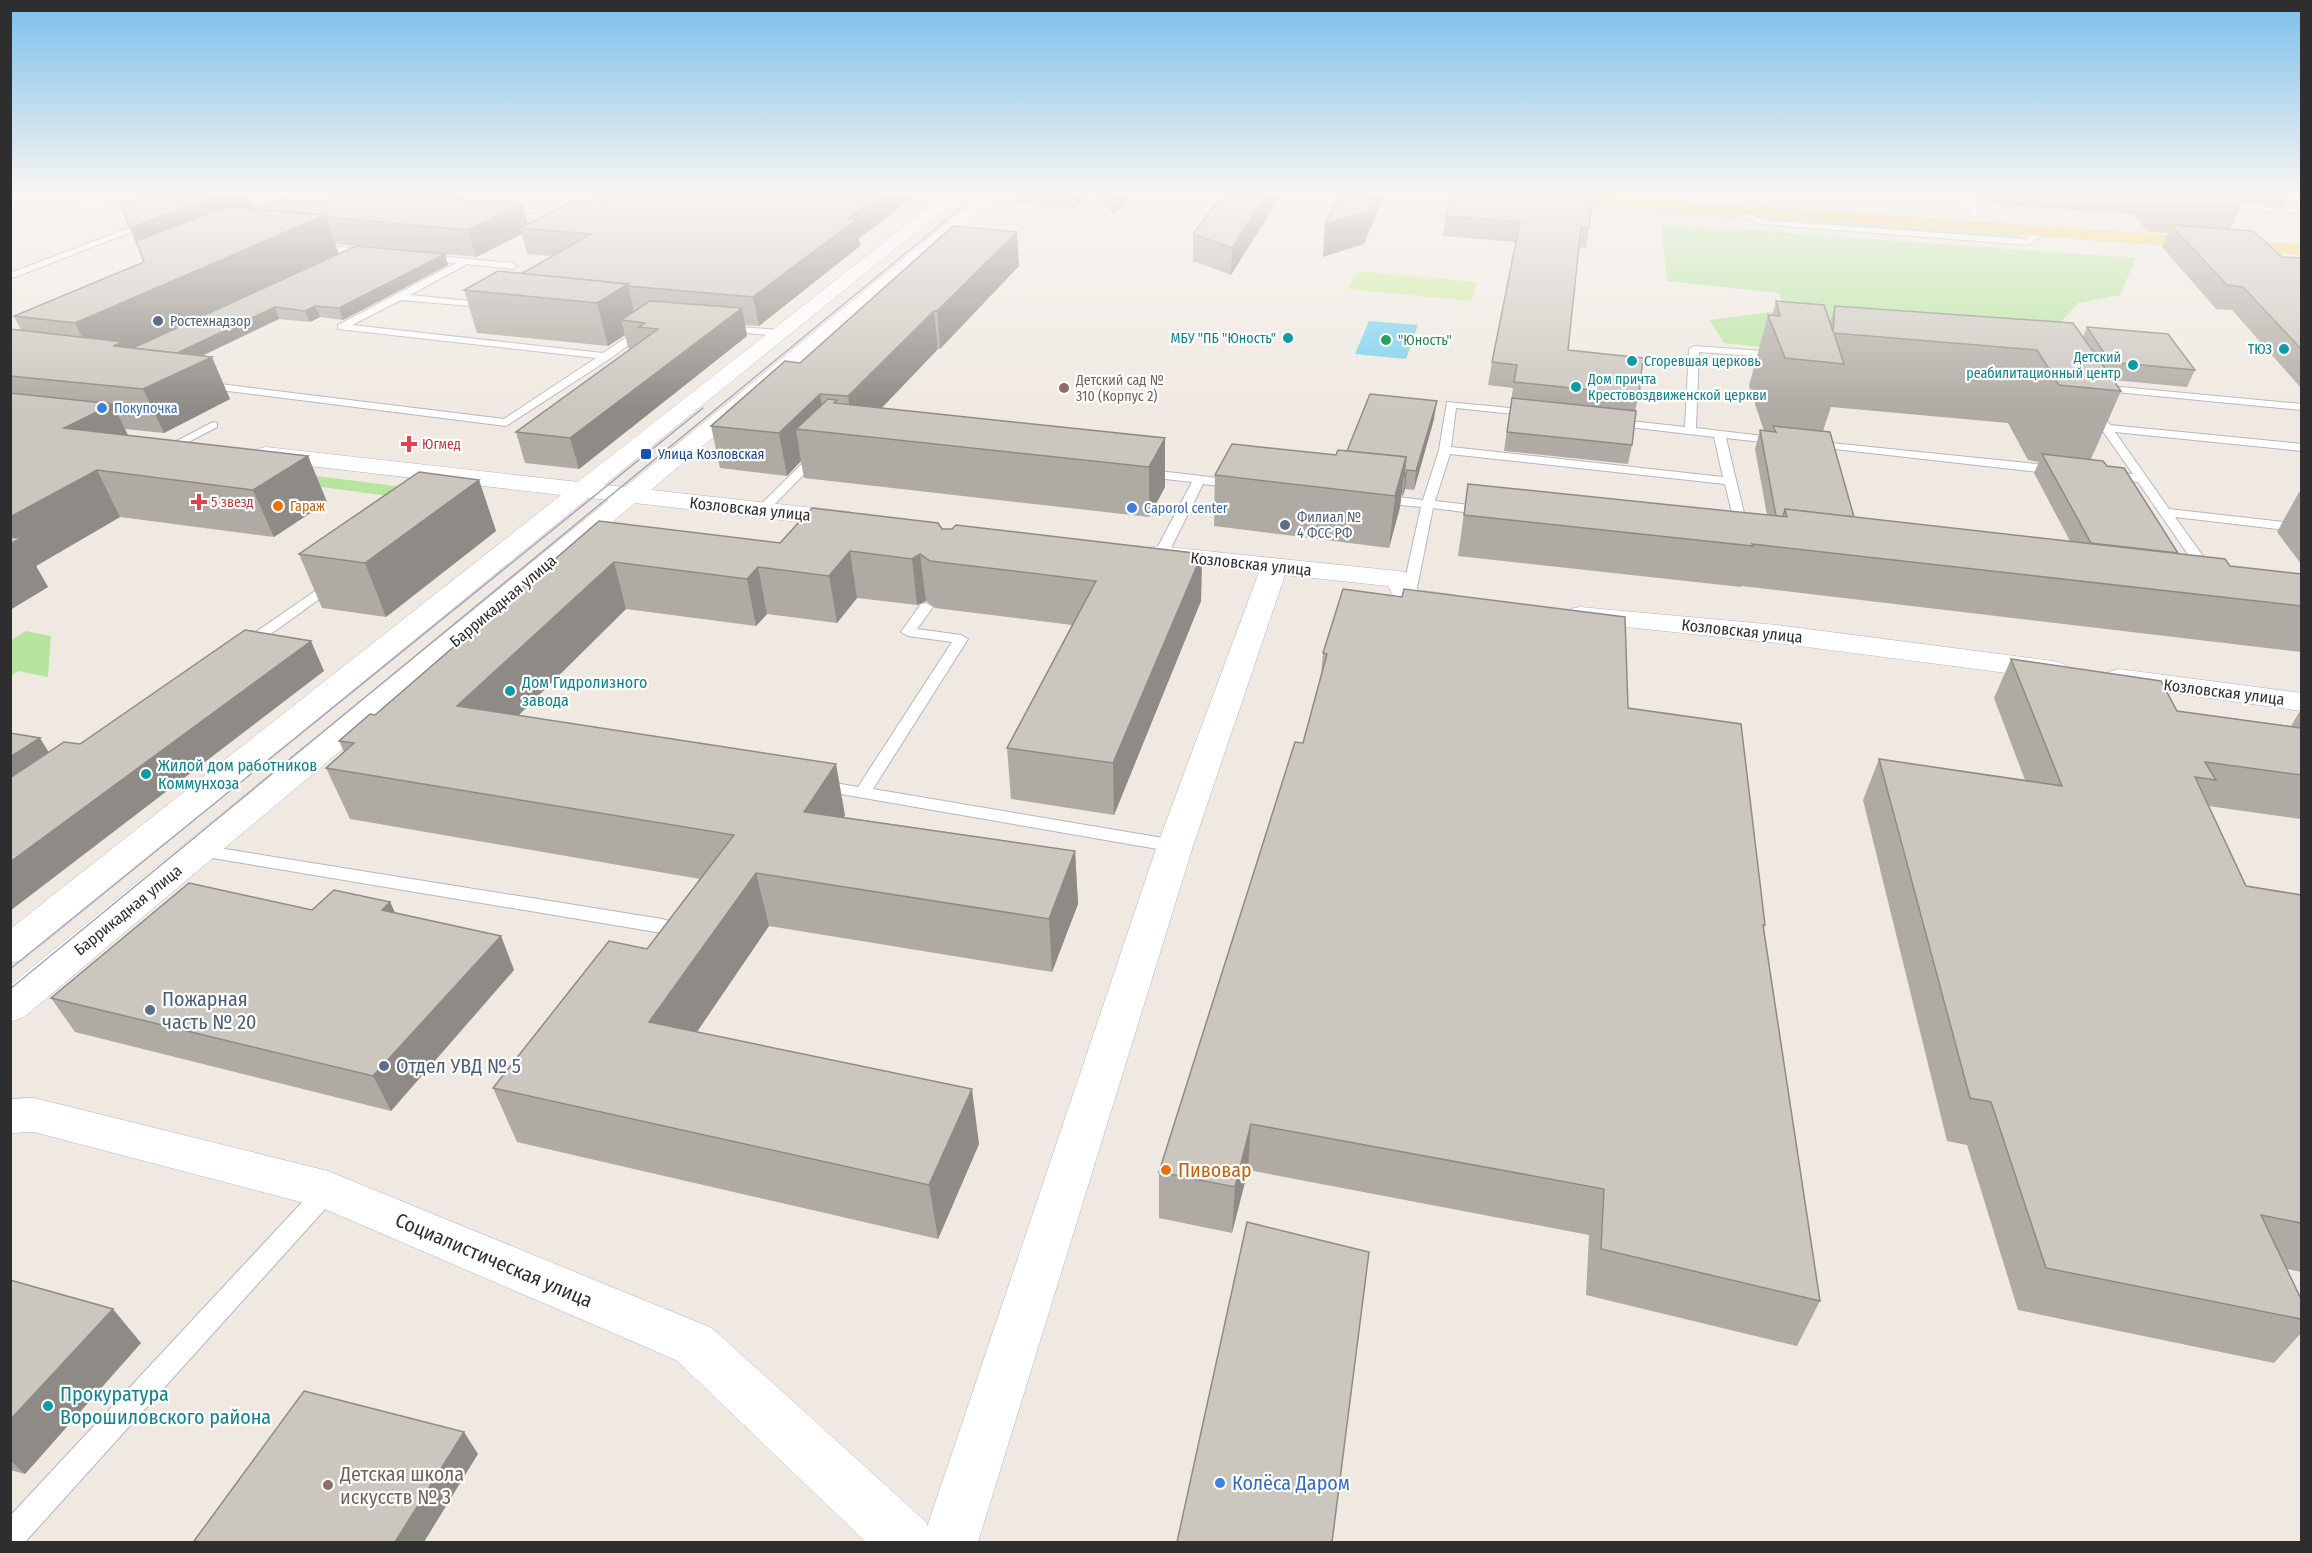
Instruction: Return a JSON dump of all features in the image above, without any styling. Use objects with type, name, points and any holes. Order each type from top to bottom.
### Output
[{"type":"street","points":[[10,950],[865,265]]},
{"type":"street","name":"Баррикадная улица","points":[[10,1007],[906,265]]},
{"type":"street","points":[[165,443],[212,436]]},
{"type":"street","name":"Козловская улица","points":[[247,452],[870,522]]},
{"type":"street","name":"Козловская улица","points":[[1150,553],[1398,579],[1408,598]]},
{"type":"street","points":[[950,1542],[1175,846],[1274,567]]},
{"type":"street","points":[[1408,598],[1468,604]]},
{"type":"street","name":"Козловская улица","points":[[1551,612],[1789,636],[2301,702]]},
{"type":"street","name":"Социалистическая улица","points":[[10,1116],[34,1115],[328,1190],[694,1344],[906,1542]]},
{"type":"lane","points":[[10,276],[38,265]]},
{"type":"lane","points":[[457,265],[341,327],[607,356]]},
{"type":"lane","points":[[508,265],[513,266]]},
{"type":"lane","points":[[400,297],[503,308]]},
{"type":"lane","points":[[191,383],[506,423],[653,323],[641,322]]},
{"type":"lane","points":[[718,328],[780,333]]},
{"type":"lane","points":[[1690,431],[1694,349],[1786,356]]},
{"type":"lane","points":[[2090,387],[2301,407]]},
{"type":"lane","points":[[253,402],[270,393]]},
{"type":"lane","points":[[2089,403],[2218,587]]},
{"type":"lane","points":[[1408,598],[1428,504],[1445,450],[1451,404],[1546,415]]},
{"type":"lane","points":[[1594,420],[2072,472]]},
{"type":"lane","points":[[2106,429],[2301,448]]},
{"type":"lane","points":[[1719,434],[1744,541]]},
{"type":"lane","points":[[762,510],[827,444]]},
{"type":"lane","points":[[1445,450],[1730,481]]},
{"type":"lane","points":[[1128,472],[1245,484]]},
{"type":"lane","points":[[2096,474],[2143,479]]},
{"type":"lane","points":[[1150,553],[1199,480]]},
{"type":"lane","points":[[1371,498],[1498,512]]},
{"type":"lane","points":[[2166,512],[2301,528]]},
{"type":"lane","points":[[235,653],[347,573]]},
{"type":"lane","points":[[863,792],[961,639],[908,632],[926,607]]},
{"type":"lane","points":[[805,783],[1175,846]]},
{"type":"lane","points":[[201,850],[662,926]]},
{"type":"lane","points":[[10,1530],[16,1531],[328,1190]]},
{"type":"green space","points":[[1665,265],[2133,265],[2120,295],[2078,303],[2057,326],[2092,379],[1724,343],[1709,320],[1785,310],[1779,293],[1667,281]]},
{"type":"green space","points":[[1357,271],[1477,282],[1471,301],[1348,289]]},
{"type":"green space","points":[[225,464],[448,493],[434,502],[195,470]]},
{"type":"green space","points":[[26,631],[51,636],[48,677],[18,671],[11,676],[11,640]]},
{"type":"water","points":[[1369,321],[1418,325],[1406,359],[1355,354]]},
{"type":"building","points":[[136,265],[208,265],[75,323],[14,316]]},
{"type":"building","points":[[313,265],[422,265],[339,308],[315,306],[305,311],[275,307],[177,353],[133,348]]},
{"type":"building","points":[[536,265],[795,265],[753,297],[521,274]]},
{"type":"building","points":[[909,265],[983,265],[848,396],[820,394],[779,433],[711,426],[785,361],[800,363]]},
{"type":"building","points":[[1511,265],[1577,265],[1568,350],[1643,358],[1639,395],[1514,382],[1517,365],[1492,362]]},
{"type":"building","points":[[2209,265],[2301,265],[2301,349],[2243,287],[2227,285]]},
{"type":"building","points":[[498,271],[628,284],[597,303],[464,290]]},
{"type":"building","points":[[650,301],[742,308],[570,438],[516,432],[658,329],[638,327],[645,323],[621,320]]},
{"type":"building","points":[[1776,301],[1824,305],[1833,332],[1835,306],[2073,323],[2121,391],[2059,385],[2037,350],[1834,333],[1844,364],[1785,358],[1768,315],[1780,316]]},
{"type":"building","points":[[2087,327],[2168,334],[2195,370],[2110,362]]},
{"type":"building","points":[[10,329],[123,342],[113,346],[212,357],[143,389],[10,376]]},
{"type":"building","points":[[10,393],[113,404],[64,428],[308,456],[253,490],[97,470],[10,517]]},
{"type":"building","points":[[1370,394],[1437,401],[1416,471],[1407,470],[1405,477],[1406,457],[1347,451]]},
{"type":"building","points":[[1512,398],[1636,411],[1632,445],[1507,432]]},
{"type":"building","points":[[828,399],[837,400],[834,403],[1165,438],[1149,467],[796,429]]},
{"type":"building","points":[[1773,426],[1830,432],[1854,517],[1785,509],[1783,517],[1776,516],[1760,430],[1776,432]]},
{"type":"building","points":[[1232,444],[1336,455],[1338,450],[1406,457],[1395,496],[1215,475]]},
{"type":"building","points":[[2042,454],[2103,461],[2107,466],[2124,468],[2178,553],[2091,543]]},
{"type":"building","points":[[419,472],[479,480],[365,563],[299,554]]},
{"type":"building","points":[[1468,484],[1787,517],[1785,509],[2225,559],[2230,566],[2301,574],[2301,606],[1752,544],[1753,546],[1464,515]]},
{"type":"building","points":[[812,508],[938,523],[942,529],[952,529],[956,525],[1202,554],[1113,763],[1007,748],[1096,581],[930,561],[920,554],[912,559],[850,551],[829,576],[758,567],[747,579],[614,562],[457,706],[836,764],[804,812],[1075,851],[1049,919],[756,873],[649,1022],[972,1089],[929,1185],[493,1088],[609,941],[647,949],[734,835],[326,768],[354,743],[339,741],[370,714],[375,715],[599,521],[780,543]]},
{"type":"building","points":[[10,537],[21,538],[10,544]]},
{"type":"building","points":[[1343,589],[1402,597],[1404,589],[1625,617],[1628,708],[1741,724],[1765,925],[1763,925],[1820,1301],[1601,1249],[1604,1189],[1251,1124],[1235,1187],[1159,1172],[1295,742],[1303,743],[1327,654],[1323,653]]},
{"type":"building","points":[[245,630],[311,641],[10,862],[10,778],[64,742],[80,744]]},
{"type":"building","points":[[2011,659],[2161,681],[2177,711],[2301,728],[2301,775],[2205,762],[2216,780],[2195,777],[2246,886],[2301,895],[2301,1223],[2261,1215],[2301,1299],[2301,1319],[2046,1268],[1991,1102],[1970,1098],[1879,759],[2062,786]]},
{"type":"building","points":[[10,733],[40,738],[10,757]]},
{"type":"building","points":[[189,883],[312,910],[334,890],[390,902],[382,910],[501,936],[373,1076],[51,998]]},
{"type":"building","points":[[1247,1222],[1369,1252],[1332,1542],[1177,1542]]},
{"type":"building","points":[[10,1280],[113,1309],[10,1420]]},
{"type":"building","points":[[304,1391],[464,1432],[395,1542],[194,1541]]},
{"type":"tram line","points":[[10,989],[891,265]]},
{"type":"tram line","points":[[10,969],[703,408]]},
{"type":"place","name":"Ростехнадзор","points":[[158,321]]},
{"type":"place","name":"МБУ \"ПБ \"Юность\"","points":[[1288,338]]},
{"type":"place","name":"\"Юность\"","points":[[1386,340]]},
{"type":"place","name":"ТЮЗ","points":[[2284,349]]},
{"type":"place","name":"Сгоревшая церковь","points":[[1632,361]]},
{"type":"place","name":"Детский реабилитационный центр","points":[[2133,365]]},
{"type":"place","name":"Дом причта Крестовоздвиженской церкви","points":[[1576,387]]},
{"type":"place","name":"Детский сад № 310 (Корпус 2)","points":[[1064,388]]},
{"type":"place","name":"Покупочка","points":[[102,408]]},
{"type":"place","name":"Югмед","points":[[409,444]]},
{"type":"place","name":"Улица Козловская","points":[[646,454]]},
{"type":"place","name":"5 звезд","points":[[199,502]]},
{"type":"place","name":"Гараж","points":[[278,506]]},
{"type":"place","name":"Caporol center","points":[[1132,508]]},
{"type":"place","name":"Филиал № 4 ФСС РФ","points":[[1285,525]]},
{"type":"place","name":"Дом Гидролизного завода","points":[[510,691]]},
{"type":"place","name":"Жилой дом работников Коммунхоза","points":[[146,774]]},
{"type":"place","name":"Пожарная часть № 20","points":[[150,1010]]},
{"type":"place","name":"Отдел УВД № 5","points":[[384,1066]]},
{"type":"place","name":"Пивовар","points":[[1166,1170]]},
{"type":"place","name":"Прокуратура Ворошиловского района","points":[[48,1406]]},
{"type":"place","name":"Колёса Даром","points":[[1220,1483]]},
{"type":"place","name":"Детская школа искусств № 3","points":[[328,1485]]}]
